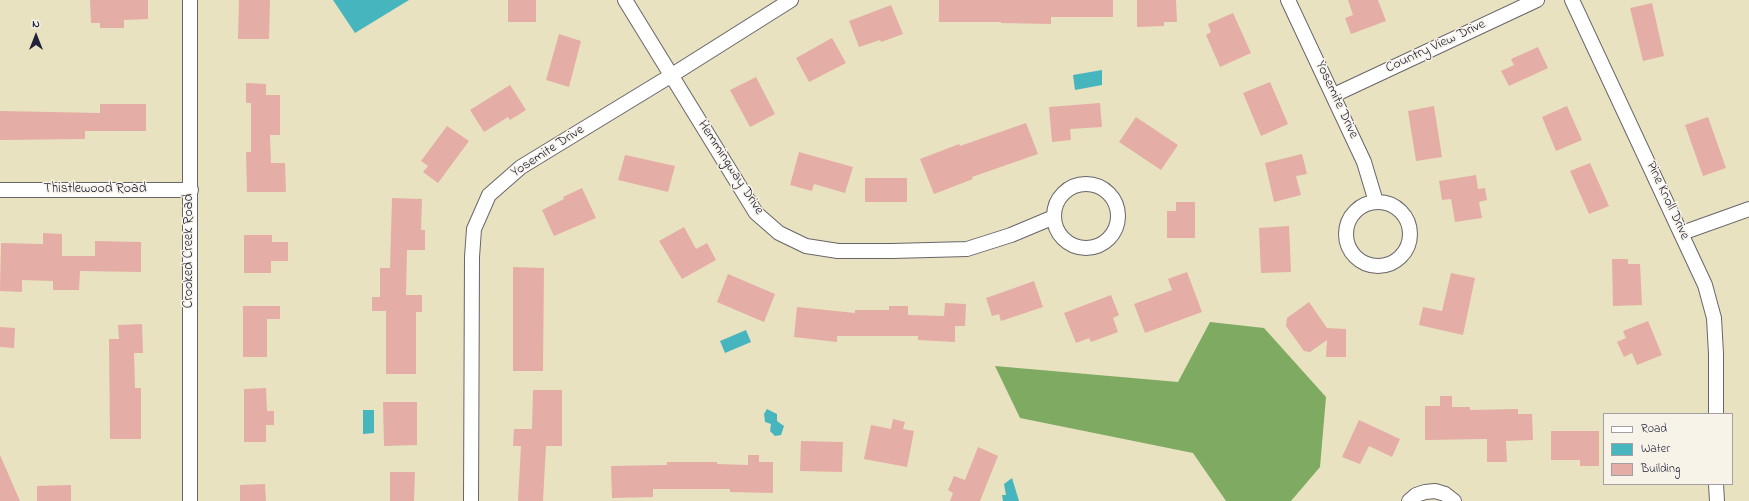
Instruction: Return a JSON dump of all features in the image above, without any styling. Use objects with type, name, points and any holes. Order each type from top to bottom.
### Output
[{"type":"street","name":"Crooked Creek Road","points":[[190,0],[190,501]]},
{"type":"street","name":"Hemmingway Drive","points":[[625,0],[756,213],[779,233],[806,246],[838,251],[967,249],[1010,236],[1054,217]]},
{"type":"street","name":"Yosemite Drive","points":[[471,501],[472,257],[474,229],[489,195],[520,167],[672,75],[791,0]]},
{"type":"street","name":"Yosemite Drive","points":[[1288,0],[1334,95],[1364,162],[1376,202]]},
{"type":"street","name":"Country View Drive","points":[[1334,95],[1537,0]]},
{"type":"street","name":"Pine Knoll Drive","points":[[1572,0],[1705,285],[1714,318],[1716,354],[1716,413]]},
{"type":"street","points":[[1089,183],[1100,186],[1109,192],[1119,211],[1118,222],[1114,233],[1100,246],[1090,248],[1079,248],[1061,237],[1056,228],[1054,217],[1055,206],[1060,196],[1068,189],[1078,184],[1089,183]]},
{"type":"street","name":"Thistlewood Road","points":[[0,190],[191,190]]},
{"type":"street","points":[[1376,202],[1385,203],[1400,210],[1409,224],[1411,233],[1410,241],[1403,256],[1396,262],[1380,267],[1372,266],[1357,259],[1347,245],[1346,236],[1349,220],[1354,213],[1368,204],[1376,202]]},
{"type":"street","points":[[1682,233],[1749,209]]},
{"type":"street","points":[[1716,485],[1716,501]]},
{"type":"street","points":[[1409,501],[1425,492],[1435,491],[1445,494],[1454,501]]},
{"type":"green space","points":[[1210,322],[1264,328],[1326,397],[1320,467],[1291,501],[1226,501],[1193,453],[1020,418],[995,366],[1178,382]]},
{"type":"water","points":[[333,0],[409,0],[355,33]]},
{"type":"water","points":[[1102,70],[1102,85],[1075,90],[1073,75]]},
{"type":"water","points":[[746,330],[751,342],[725,353],[720,341]]},
{"type":"water","points":[[767,409],[777,414],[777,421],[784,426],[781,435],[775,436],[770,431],[771,424],[765,422],[764,414]]},
{"type":"water","points":[[363,410],[374,410],[374,433],[363,434]]},
{"type":"water","points":[[1012,478],[1019,501],[1003,501],[1002,495],[1006,495],[1004,484]]},
{"type":"building","points":[[90,0],[148,0],[148,19],[124,20],[124,28],[100,28],[100,23],[91,23]]},
{"type":"building","points":[[239,0],[270,0],[269,39],[238,39]]},
{"type":"building","points":[[508,0],[536,0],[536,22],[508,22]]},
{"type":"building","points":[[939,0],[1113,0],[1113,17],[1051,17],[1051,24],[939,22]]},
{"type":"building","points":[[1137,0],[1176,0],[1177,22],[1164,22],[1164,26],[1137,27]]},
{"type":"building","points":[[1348,0],[1378,0],[1386,21],[1351,34],[1345,18],[1353,15]]},
{"type":"building","points":[[1652,3],[1664,56],[1643,61],[1630,8]]},
{"type":"building","points":[[891,5],[903,34],[881,42],[880,40],[859,47],[849,21]]},
{"type":"building","points":[[1233,13],[1251,53],[1220,67],[1206,35],[1211,32],[1208,24]]},
{"type":"building","points":[[559,34],[581,41],[569,87],[546,80]]},
{"type":"building","points":[[832,38],[846,63],[809,82],[796,58]]},
{"type":"building","points":[[1538,47],[1548,68],[1509,86],[1501,71],[1514,65],[1511,59]]},
{"type":"building","points":[[756,77],[775,114],[750,127],[730,90]]},
{"type":"building","points":[[1270,82],[1288,124],[1261,136],[1243,93]]},
{"type":"building","points":[[246,83],[266,84],[266,95],[280,95],[280,135],[270,135],[271,163],[285,163],[286,192],[247,192],[246,152],[251,152],[251,103],[246,103]]},
{"type":"building","points":[[510,85],[526,110],[510,120],[508,117],[484,132],[470,110]]},
{"type":"building","points":[[1100,103],[1102,127],[1070,129],[1071,140],[1052,142],[1049,107]]},
{"type":"building","points":[[100,104],[146,104],[146,131],[85,131],[85,139],[0,140],[0,111],[100,113]]},
{"type":"building","points":[[1434,106],[1442,157],[1416,161],[1408,111]]},
{"type":"building","points":[[1567,106],[1582,140],[1556,151],[1542,117]]},
{"type":"building","points":[[1136,117],[1178,145],[1161,170],[1119,142]]},
{"type":"building","points":[[1708,117],[1726,168],[1703,176],[1685,125]]},
{"type":"building","points":[[1026,123],[1038,154],[972,177],[973,179],[934,194],[920,159],[959,144],[960,146]]},
{"type":"building","points":[[447,126],[469,141],[438,183],[423,172],[428,166],[421,161]]},
{"type":"building","points":[[799,152],[853,167],[845,193],[814,184],[812,191],[790,185]]},
{"type":"building","points":[[1302,154],[1307,174],[1296,176],[1301,195],[1274,202],[1265,163]]},
{"type":"building","points":[[625,155],[675,166],[668,192],[618,180]]},
{"type":"building","points":[[1590,163],[1609,206],[1589,214],[1570,171]]},
{"type":"building","points":[[1476,175],[1478,189],[1485,188],[1487,200],[1479,202],[1482,218],[1455,222],[1451,199],[1442,200],[1439,181]]},
{"type":"building","points":[[865,178],[907,178],[907,202],[865,202]]},
{"type":"building","points":[[582,188],[596,218],[554,236],[542,210],[564,199],[563,197]]},
{"type":"building","points":[[392,198],[422,199],[421,230],[425,230],[425,250],[407,250],[406,295],[422,295],[422,312],[416,312],[416,374],[386,374],[386,311],[372,311],[372,297],[380,297],[380,268],[390,268]]},
{"type":"building","points":[[1176,202],[1195,202],[1195,238],[1167,238],[1167,211],[1176,211]]},
{"type":"building","points":[[1289,226],[1291,272],[1261,273],[1259,228]]},
{"type":"building","points":[[684,227],[696,249],[707,243],[716,260],[682,279],[659,241]]},
{"type":"building","points":[[43,233],[62,234],[62,256],[95,256],[95,241],[141,242],[141,272],[80,271],[79,290],[53,290],[53,281],[22,280],[22,292],[0,291],[1,243],[43,244]]},
{"type":"building","points":[[244,235],[272,235],[272,242],[288,242],[288,261],[271,261],[271,273],[244,273]]},
{"type":"building","points":[[1612,259],[1628,259],[1628,264],[1640,264],[1642,305],[1613,306]]},
{"type":"building","points":[[513,267],[544,268],[543,371],[513,371]]},
{"type":"building","points":[[1187,272],[1202,312],[1145,333],[1134,304],[1172,290],[1168,279]]},
{"type":"building","points":[[1451,273],[1475,278],[1463,335],[1419,325],[1423,307],[1442,311]]},
{"type":"building","points":[[728,274],[775,294],[764,322],[717,302]]},
{"type":"building","points":[[1034,281],[1043,307],[1001,321],[999,314],[992,316],[986,298]]},
{"type":"building","points":[[1111,295],[1119,315],[1113,318],[1118,332],[1091,342],[1089,338],[1076,343],[1064,313]]},
{"type":"building","points":[[1309,302],[1327,328],[1346,329],[1346,357],[1326,357],[1327,340],[1310,352],[1304,351],[1286,326],[1287,318]]},
{"type":"building","points":[[945,303],[966,304],[965,326],[955,326],[955,342],[918,340],[918,336],[837,336],[837,342],[794,337],[797,307],[855,313],[855,310],[889,310],[889,306],[908,306],[908,315],[944,316]]},
{"type":"building","points":[[243,306],[280,306],[280,319],[267,319],[267,357],[243,357]]},
{"type":"building","points":[[1648,321],[1662,355],[1637,365],[1632,353],[1624,357],[1617,342],[1626,338],[1623,331]]},
{"type":"building","points":[[142,324],[143,353],[134,353],[135,388],[141,388],[141,439],[110,439],[109,339],[119,339],[118,325]]},
{"type":"building","points":[[0,327],[15,328],[14,348],[0,347]]},
{"type":"building","points":[[266,388],[267,411],[274,411],[274,425],[266,425],[266,442],[244,442],[244,389]]},
{"type":"building","points":[[533,390],[562,390],[562,446],[546,446],[543,501],[518,501],[521,446],[513,446],[514,429],[532,429]]},
{"type":"building","points":[[1440,396],[1452,396],[1452,407],[1470,407],[1470,410],[1518,409],[1518,414],[1532,414],[1533,440],[1506,441],[1507,462],[1487,462],[1487,439],[1425,440],[1425,406],[1440,406]]},
{"type":"building","points":[[383,402],[417,402],[417,445],[384,446]]},
{"type":"building","points":[[893,419],[905,422],[903,429],[914,431],[907,467],[864,459],[871,425],[891,429]]},
{"type":"building","points":[[1359,420],[1400,439],[1392,457],[1369,446],[1360,464],[1342,457]]},
{"type":"building","points":[[1551,431],[1599,431],[1599,466],[1580,466],[1580,460],[1551,460]]},
{"type":"building","points":[[801,441],[843,442],[842,472],[800,471]]},
{"type":"building","points":[[978,447],[998,456],[980,501],[950,501],[953,493],[948,490],[954,476],[965,480]]},
{"type":"building","points":[[0,455],[20,501],[0,501]]},
{"type":"building","points":[[748,455],[759,455],[759,462],[773,462],[773,493],[730,492],[730,489],[653,489],[653,497],[612,498],[611,466],[667,465],[667,462],[717,462],[717,464],[748,465]]},
{"type":"building","points":[[390,472],[415,472],[414,501],[390,501]]},
{"type":"building","points":[[265,484],[266,501],[240,501],[240,485]]},
{"type":"building","points":[[71,485],[71,501],[37,501],[37,486]]}]
